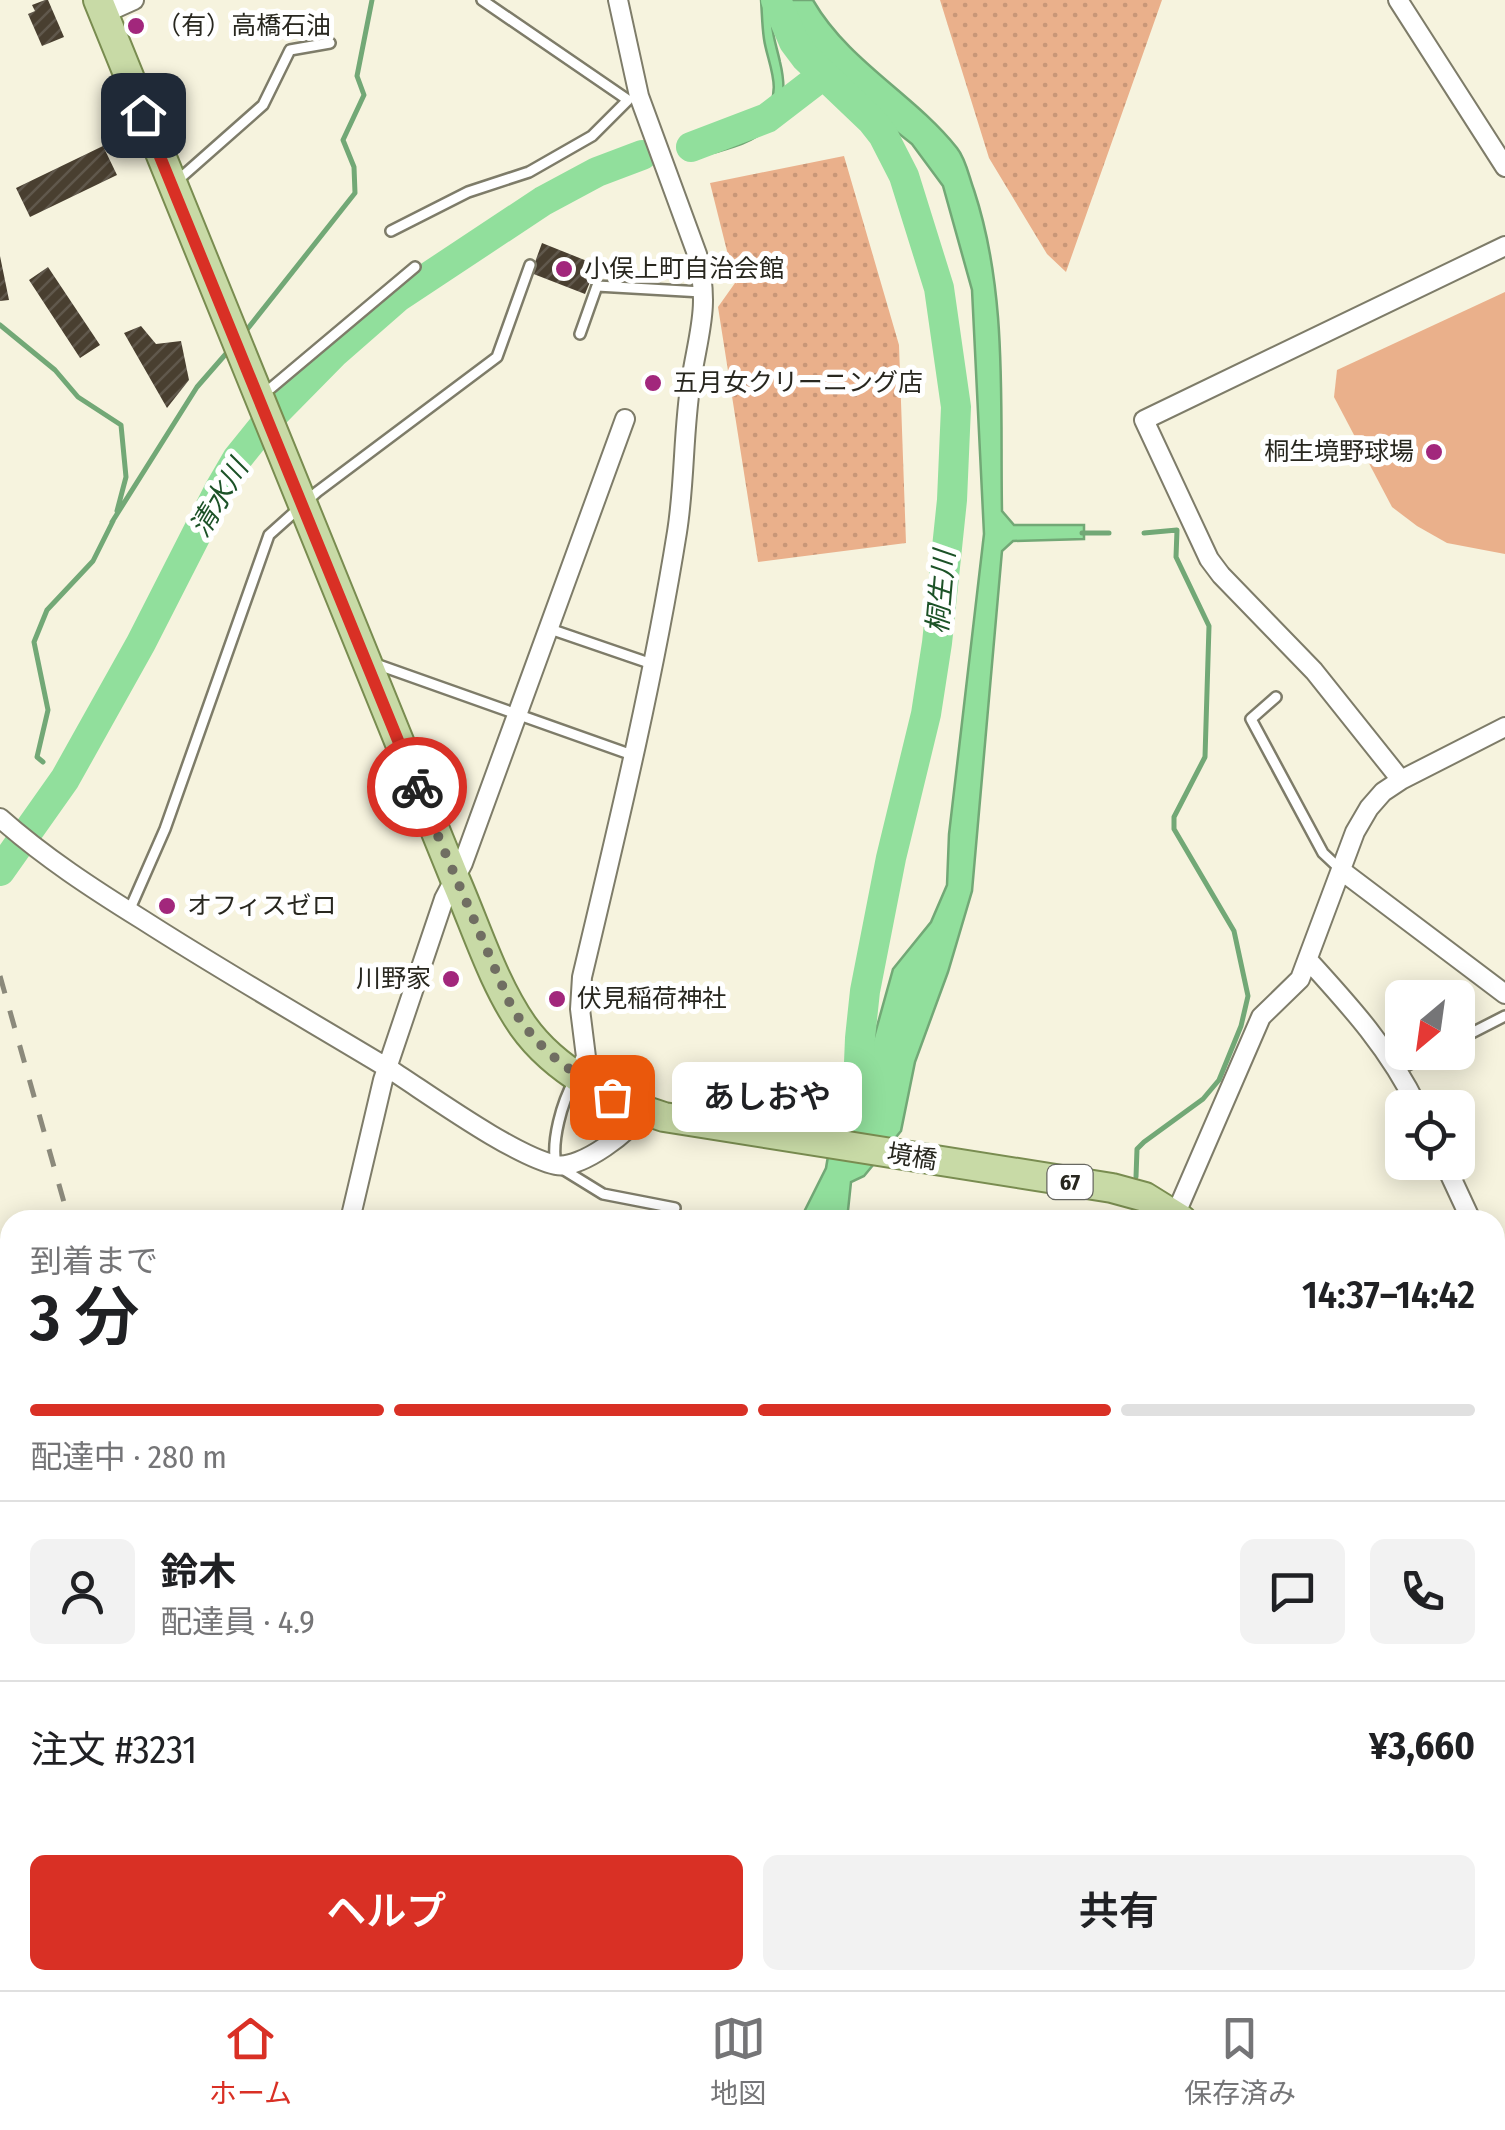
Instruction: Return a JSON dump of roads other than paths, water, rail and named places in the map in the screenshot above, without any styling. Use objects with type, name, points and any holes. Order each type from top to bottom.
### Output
[{"type":"main road","name":"67","points":[[100,7],[364,660],[511,1006],[549,1056],[612,1097],[644,1111]]},
{"type":"main road","name":"境橋","points":[[644,1111],[694,1123],[1112,1188],[1145,1197],[1165,1210]]},
{"type":"street","points":[[100,7],[134,0]]},
{"type":"street","points":[[578,1075],[586,1056],[580,1010],[582,978],[634,756],[677,532],[692,381],[703,331],[704,292],[697,254],[680,203],[633,98],[618,0]]},
{"type":"street","points":[[1398,0],[1505,167]]},
{"type":"street","points":[[1401,780],[1314,670],[1221,575],[1144,420],[1505,246]]},
{"type":"street","points":[[352,1210],[387,1068],[444,899],[519,715],[626,419]]},
{"type":"street","points":[[1180,1210],[1261,1016],[1300,979],[1355,832],[1369,808],[1401,780],[1505,727]]},
{"type":"street","points":[[5,822],[129,912],[516,1147],[556,1164],[578,1160],[630,1129],[644,1111]]},
{"type":"street","points":[[1342,871],[1505,994]]},
{"type":"street","points":[[1308,961],[1385,1048]]},
{"type":"street","points":[[1453,1180],[1467,1210]]},
{"type":"lane","points":[[391,231],[468,192],[529,172],[592,136],[633,98],[482,0]]},
{"type":"lane","points":[[172,187],[264,105],[290,50],[330,42]]},
{"type":"lane","points":[[129,912],[165,829],[269,535],[303,504],[496,356],[530,264]]},
{"type":"lane","points":[[260,399],[415,267]]},
{"type":"lane","points":[[580,334],[597,286],[704,292]]},
{"type":"lane","points":[[550,629],[652,664]]},
{"type":"lane","points":[[364,660],[634,756]]},
{"type":"lane","points":[[1276,697],[1252,719],[1323,854],[1342,871]]},
{"type":"lane","points":[[1475,1031],[1505,1016]]},
{"type":"lane","points":[[578,1075],[567,1094],[554,1154],[556,1164],[603,1194],[676,1208]]},
{"type":"waterway","points":[[245,332],[355,193],[354,167],[343,140],[364,95],[357,76],[372,0]]},
{"type":"waterway","name":"桐生川","points":[[776,0],[794,42],[872,121],[904,176],[939,288],[956,407],[952,500],[937,643],[926,714],[891,858],[865,991],[856,1137]]},
{"type":"waterway","name":"清水川","points":[[691,147],[767,118],[823,75]]},
{"type":"waterway","name":"清水川","points":[[0,871],[65,779],[141,643],[219,490],[237,459],[270,418],[334,353],[398,297],[543,201],[597,172],[642,155]]},
{"type":"waterway","points":[[0,325],[55,370],[78,397],[121,425],[126,477],[117,511]]},
{"type":"waterway","points":[[112,522],[197,387],[231,348]]},
{"type":"waterway","points":[[43,762],[37,757],[48,710],[34,642],[47,610],[93,561],[113,521]]},
{"type":"waterway","points":[[1136,1177],[1137,1149],[1203,1099],[1219,1080],[1241,1026],[1248,996],[1234,931],[1174,829],[1174,817],[1205,757],[1209,626],[1176,557],[1177,530],[1144,533]]},
{"type":"waterway","points":[[1082,533],[1109,533]]},
{"type":"railway","points":[[0,976],[66,1210]]},
{"type":"place","name":"（有）高橋石油","points":[[136,26]]},
{"type":"place","name":"小俣上町自治会館","points":[[564,269]]},
{"type":"place","name":"五月女クリーニング店","points":[[653,383]]},
{"type":"place","name":"桐生境野球場","points":[[1434,452]]},
{"type":"place","name":"オフィスゼロ","points":[[167,906]]},
{"type":"place","name":"川野家","points":[[451,979]]},
{"type":"place","name":"伏見稲荷神社","points":[[557,999]]},
{"type":"place","name":"あしおや","points":[[612,1097]]}]
